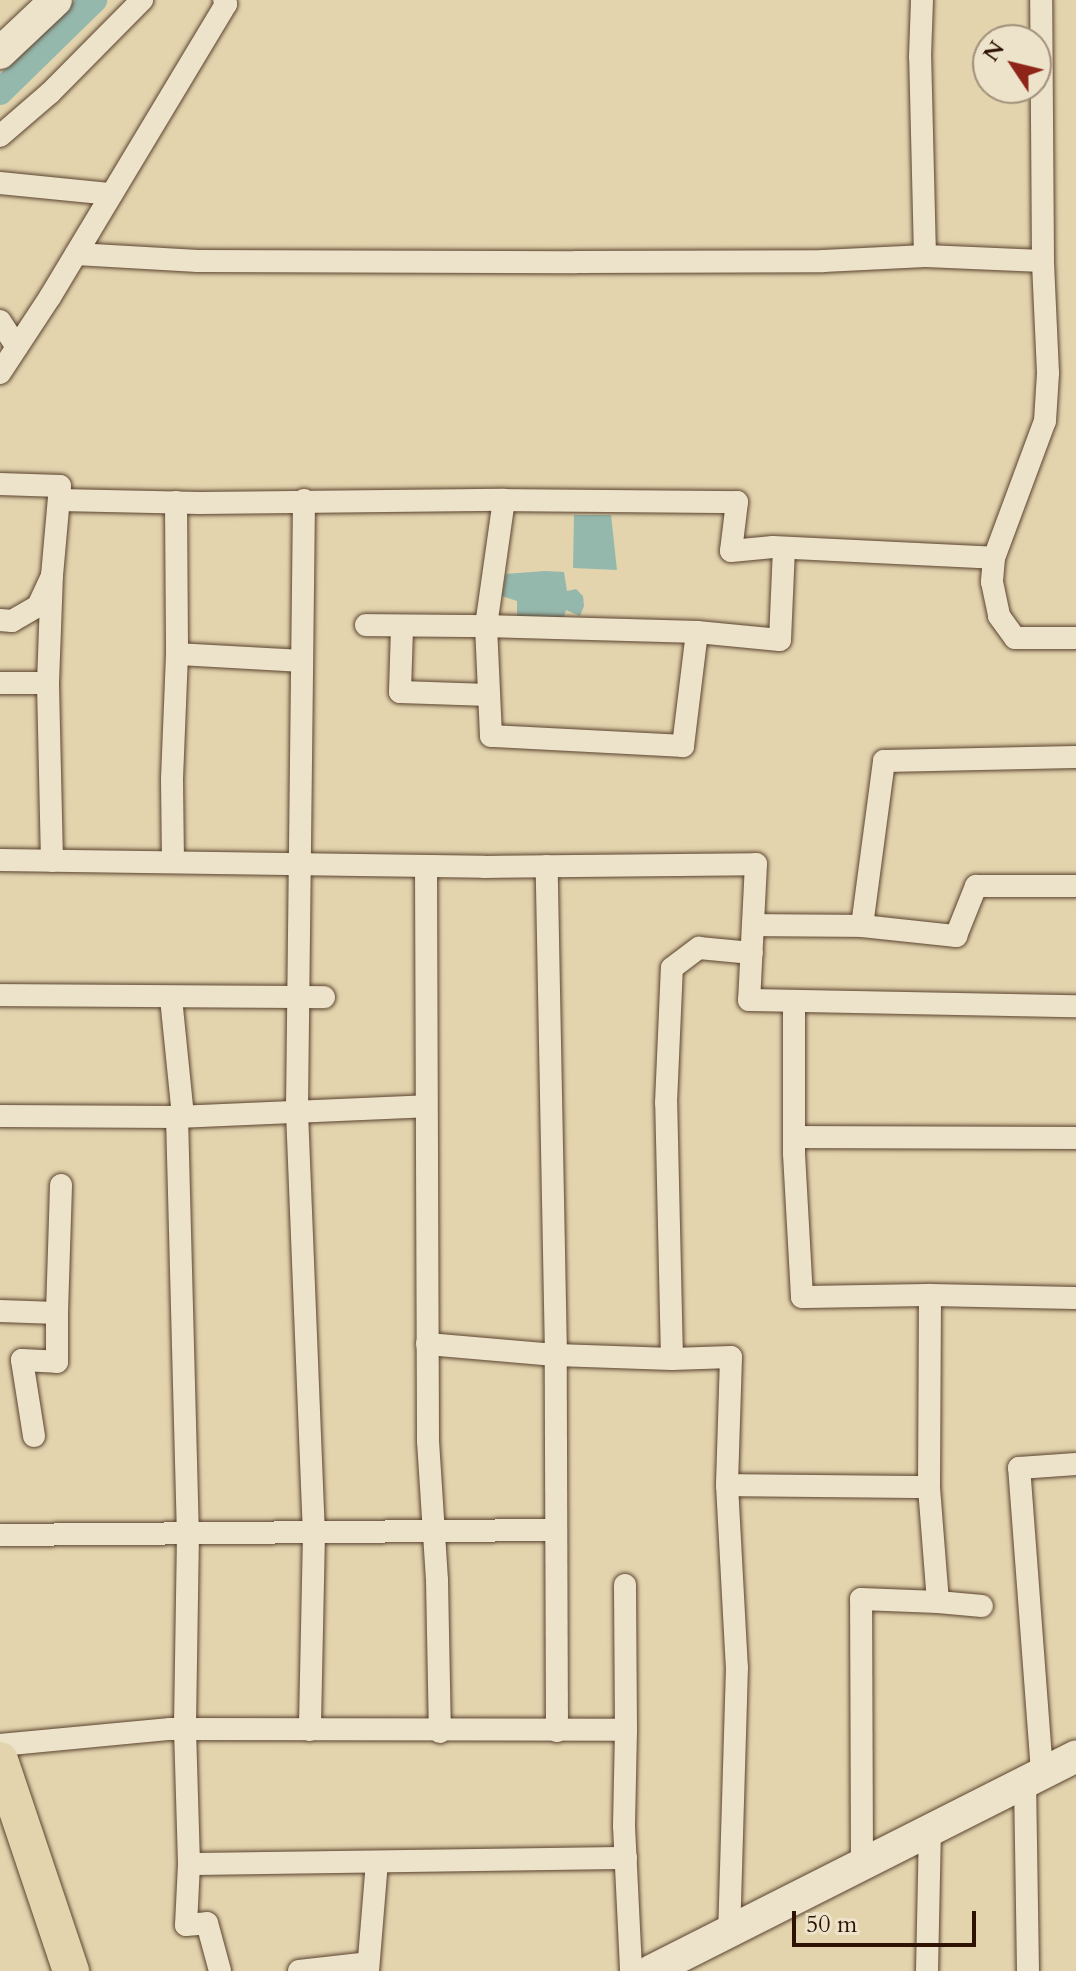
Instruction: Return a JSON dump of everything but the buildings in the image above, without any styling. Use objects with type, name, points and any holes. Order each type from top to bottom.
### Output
[{"type":"main road","points":[[0,53],[56,0]]},
{"type":"main road","points":[[651,1971],[1076,1756]]},
{"type":"main road","points":[[0,1760],[71,1971]]},
{"type":"street","points":[[0,136],[50,93],[142,0]]},
{"type":"street","points":[[922,0],[920,57],[925,256]]},
{"type":"street","points":[[1041,0],[1043,261],[1048,373],[1045,421],[994,558],[992,582],[999,616],[1015,638],[1076,638]]},
{"type":"street","points":[[0,373],[76,254],[227,1]]},
{"type":"street","points":[[0,183],[111,194]]},
{"type":"street","points":[[76,254],[198,261],[823,261],[925,256],[1043,261]]},
{"type":"street","points":[[0,321],[17,347]]},
{"type":"street","points":[[0,484],[60,486],[52,576],[48,683],[52,861]]},
{"type":"street","points":[[59,500],[737,502],[731,551],[784,548],[994,558]]},
{"type":"street","points":[[304,500],[297,864],[297,1112],[314,1533],[310,1730]]},
{"type":"street","points":[[504,500],[486,626],[491,736],[683,746],[697,632]]},
{"type":"street","points":[[173,862],[176,502]]},
{"type":"street","points":[[366,625],[697,632],[780,640],[784,548]]},
{"type":"street","points":[[0,620],[12,621],[38,606],[52,576]]},
{"type":"street","points":[[402,628],[400,692],[489,695]]},
{"type":"street","points":[[177,654],[301,661]]},
{"type":"street","points":[[0,683],[48,683]]},
{"type":"street","points":[[862,926],[884,761],[1076,757]]},
{"type":"street","points":[[0,860],[426,866],[756,864],[749,1000],[1076,1006]]},
{"type":"street","points":[[426,866],[427,1344],[440,1732]]},
{"type":"street","points":[[547,866],[556,1355],[557,1731]]},
{"type":"street","points":[[753,925],[862,926],[956,936],[976,886],[1076,886]]},
{"type":"street","points":[[672,1359],[666,1103],[672,968],[699,948],[752,953]]},
{"type":"street","points":[[0,995],[324,997]]},
{"type":"street","points":[[171,998],[180,1117],[188,1534],[185,1729],[189,1864],[186,1925],[207,1923],[220,1971]]},
{"type":"street","points":[[794,1001],[794,1137],[802,1297],[930,1295],[1076,1298]]},
{"type":"street","points":[[0,1116],[180,1117],[426,1106]]},
{"type":"street","points":[[794,1137],[1076,1138]]},
{"type":"street","points":[[34,1436],[22,1360],[57,1362],[61,1185]]},
{"type":"street","points":[[930,1295],[929,1487],[938,1602]]},
{"type":"street","points":[[0,1311],[57,1313]]},
{"type":"street","points":[[427,1344],[556,1355],[672,1359],[731,1357],[727,1485],[737,1667],[729,1929]]},
{"type":"street","points":[[1028,1971],[1034,1776],[1019,1468],[1076,1464]]},
{"type":"street","points":[[727,1485],[929,1487]]},
{"type":"street","points":[[0,1535],[556,1530]]},
{"type":"street","points":[[625,1585],[626,1858],[631,1971]]},
{"type":"street","points":[[862,1863],[861,1599],[982,1606]]},
{"type":"street","points":[[0,1745],[185,1729],[440,1732],[626,1730]]},
{"type":"street","points":[[927,1971],[930,1828]]},
{"type":"street","points":[[189,1864],[626,1858]]},
{"type":"street","points":[[299,1971],[368,1967],[377,1862]]},
{"type":"water","points":[[574,515],[611,515],[617,570],[573,568]]},
{"type":"water","points":[[564,572],[567,591],[576,589],[583,596],[584,606],[580,616],[566,610],[561,628],[524,622],[517,615],[517,601],[502,596],[506,574]]},
{"type":"waterway","points":[[0,92],[94,0]]}]
